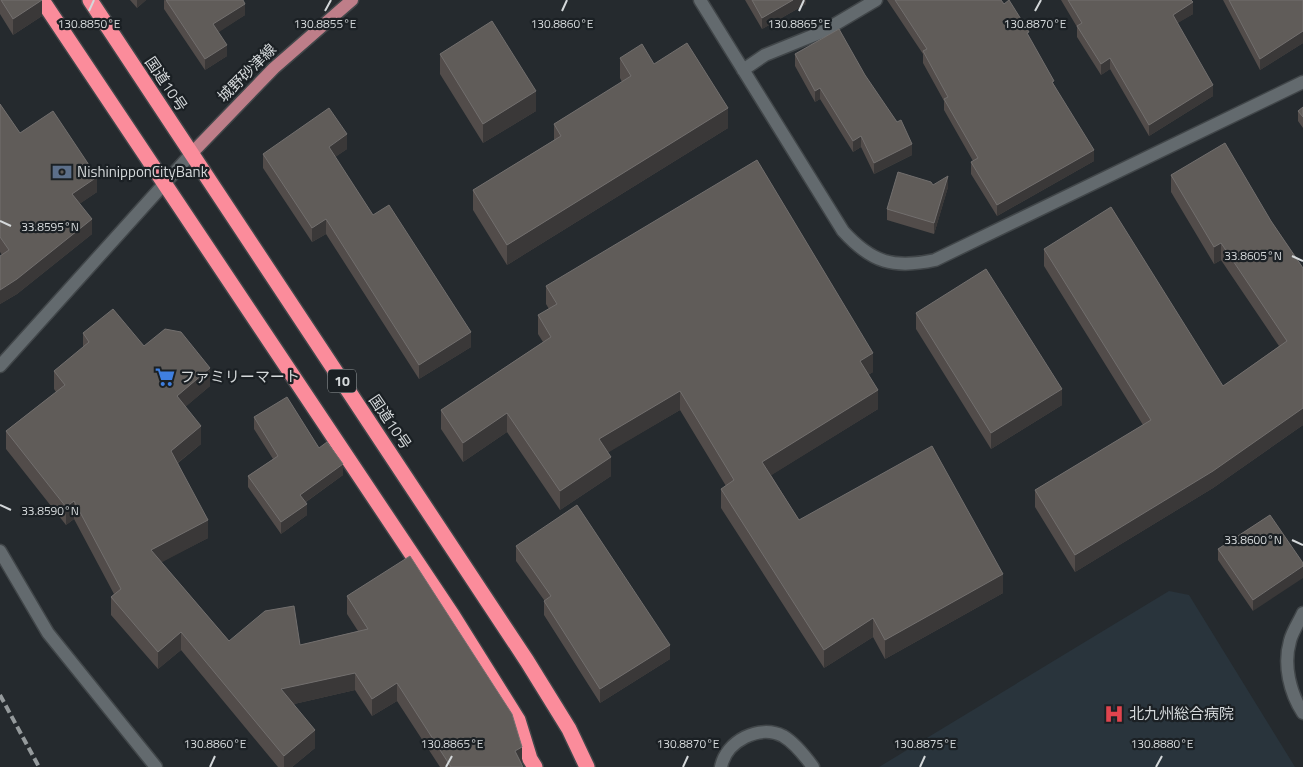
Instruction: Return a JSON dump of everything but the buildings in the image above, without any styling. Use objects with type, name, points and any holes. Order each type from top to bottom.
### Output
[{"type":"highway","name":"10","points":[[42,0],[453,616],[518,720],[530,759],[535,767]]},
{"type":"highway","name":"国道10号","points":[[90,0],[527,661],[569,729],[587,767]]},
{"type":"main road","name":"城野砂津線","points":[[192,153],[274,68],[352,0]]},
{"type":"street","points":[[700,0],[843,231],[857,246],[871,255],[890,263],[911,265],[935,260],[1303,82]]},
{"type":"street","points":[[744,70],[765,56],[822,32],[876,0]]},
{"type":"street","points":[[0,366],[192,153]]},
{"type":"street","points":[[0,551],[48,633],[156,767]]},
{"type":"street","points":[[1303,613],[1290,642],[1287,673],[1297,703],[1303,713]]},
{"type":"street","points":[[721,767],[727,754],[736,744],[760,732],[783,736],[804,755],[813,767]]},
{"type":"shaded area","name":"北九州総合病院","points":[[1169,591],[1189,595],[1295,767],[879,767]]},
{"type":"railway","points":[[0,695],[39,767]]},
{"type":"place","name":"NishinipponCityBank","points":[[62,172]]},
{"type":"place","name":"ファミリーマート","points":[[165,377]]},
{"type":"place","name":"北九州総合病院","points":[[1114,714]]}]
